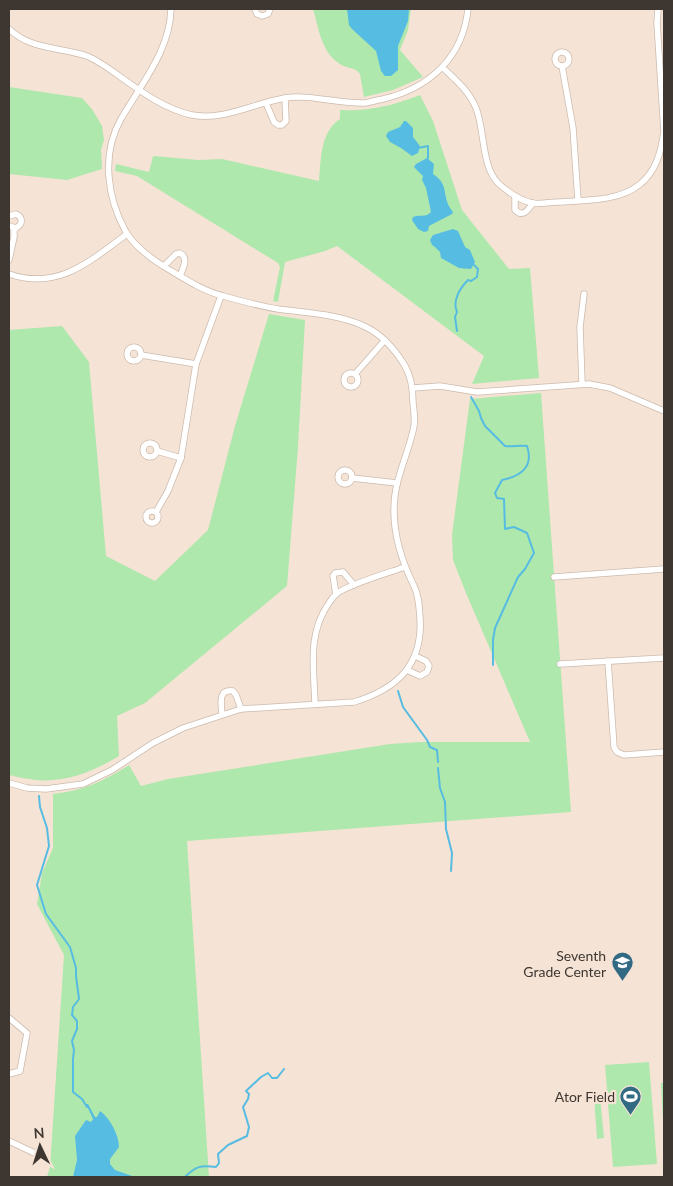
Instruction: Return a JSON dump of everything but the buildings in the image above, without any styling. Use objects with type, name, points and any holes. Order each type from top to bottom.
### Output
[{"type":"street","points":[[9,783],[27,788],[46,789],[83,784],[112,770],[153,743],[183,728],[241,709],[354,702],[372,697],[401,678],[408,670],[415,656],[421,635],[418,594],[404,566],[396,534],[394,508],[397,483],[414,426],[413,388],[406,367],[385,340],[366,327],[316,314],[276,308],[221,296],[180,276],[151,258],[127,234],[113,201],[109,184],[112,144],[120,121],[159,57],[170,24],[170,9]]},
{"type":"street","points":[[255,9],[257,14],[262,16],[268,14],[270,9]]},
{"type":"street","points":[[9,30],[29,43],[88,56],[139,91],[170,108],[192,115],[228,114],[285,98],[366,103],[410,90],[424,83],[443,68],[462,36],[468,9]]},
{"type":"street","points":[[443,68],[461,84],[471,97],[477,110],[490,169],[498,182],[515,196],[533,203],[600,199],[623,194],[639,185],[648,176],[656,166],[662,149],[664,132],[657,23],[658,9]]},
{"type":"street","points":[[562,66],[573,128],[578,200]]},
{"type":"street","points":[[266,103],[274,122],[282,125],[286,121],[285,98]]},
{"type":"street","points":[[515,196],[515,210],[518,214],[523,214],[533,203]]},
{"type":"street","points":[[9,216],[15,214],[21,219],[20,224],[11,227],[14,237],[9,260]]},
{"type":"street","points":[[10,276],[44,279],[66,274],[98,256],[127,234]]},
{"type":"street","points":[[164,266],[176,254],[184,255],[186,259],[180,276]]},
{"type":"street","points":[[582,384],[580,327],[584,294]]},
{"type":"street","points":[[156,512],[168,491],[180,458],[196,364],[221,296]]},
{"type":"street","points":[[355,374],[385,340]]},
{"type":"street","points":[[142,355],[196,364]]},
{"type":"street","points":[[413,388],[440,386],[477,392],[582,384],[610,388],[664,411]]},
{"type":"street","points":[[157,452],[180,458]]},
{"type":"street","points":[[352,478],[397,483]]},
{"type":"street","points":[[315,704],[313,643],[318,624],[326,608],[336,594],[404,566]]},
{"type":"street","points":[[554,577],[664,570]]},
{"type":"street","points":[[336,594],[333,576],[335,573],[344,572],[354,585]]},
{"type":"street","points":[[408,670],[420,676],[428,672],[429,666],[426,661],[415,656]]},
{"type":"street","points":[[560,664],[664,658]]},
{"type":"street","points":[[608,661],[614,747],[617,752],[624,755],[664,752]]},
{"type":"street","points":[[222,714],[221,696],[223,692],[233,691],[241,709]]},
{"type":"street","points":[[9,1018],[27,1033],[20,1071],[9,1074]]},
{"type":"street","points":[[9,1141],[44,1157]]},
{"type":"green space","points":[[313,9],[411,9],[408,30],[400,50],[423,77],[393,90],[364,97],[360,74],[340,64],[325,47]]},
{"type":"green space","points":[[9,87],[82,98],[92,109],[102,126],[104,140],[101,150],[102,169],[67,180],[9,174]]},
{"type":"green space","points":[[420,95],[433,121],[462,210],[509,269],[530,268],[539,378],[472,384],[484,356],[337,246],[285,262],[278,302],[273,301],[280,267],[278,263],[137,176],[115,171],[116,164],[149,172],[153,156],[198,160],[222,159],[319,181],[321,156],[325,139],[333,125],[340,119],[340,110],[361,110],[381,107]]},
{"type":"green space","points":[[269,314],[305,320],[298,447],[287,586],[145,703],[117,716],[119,756],[90,771],[58,780],[36,780],[9,775],[9,330],[62,326],[89,362],[106,556],[155,581],[208,530],[235,426]]},
{"type":"green space","points":[[541,393],[571,812],[187,841],[209,1177],[47,1177],[50,1167],[64,955],[37,904],[42,873],[53,848],[53,794],[92,784],[111,776],[129,765],[141,786],[168,779],[390,744],[421,742],[530,742],[453,560],[452,535],[470,399]]},
{"type":"green space","name":"Ator Field","points":[[649,1062],[657,1164],[613,1167],[605,1065]]},
{"type":"green space","points":[[661,1083],[664,1083],[664,1140]]},
{"type":"green space","points":[[594,1096],[600,1096],[604,1138],[597,1139]]},
{"type":"water","points":[[347,9],[409,9],[408,21],[398,46],[398,70],[391,76],[385,76],[381,71],[376,51],[349,25]]},
{"type":"water","points":[[404,121],[413,128],[413,137],[420,146],[418,153],[412,156],[390,142],[386,136],[388,132],[400,127]]},
{"type":"water","points":[[427,158],[434,164],[433,174],[442,183],[447,201],[453,212],[429,226],[428,231],[424,232],[418,229],[412,220],[413,217],[427,215],[431,212],[426,188],[422,180],[423,176],[414,167]]},
{"type":"water","points":[[453,229],[458,231],[465,247],[470,250],[475,262],[471,269],[459,268],[441,258],[440,252],[432,245],[430,240],[433,235]]},
{"type":"water","points":[[86,1104],[88,1104],[95,1117],[97,1117],[100,1111],[104,1114],[116,1132],[119,1147],[110,1159],[110,1164],[115,1170],[135,1177],[73,1177],[77,1160],[75,1136],[86,1120],[91,1122],[93,1119]]},
{"type":"waterway","points":[[418,148],[428,146],[428,158]]},
{"type":"waterway","points":[[457,331],[455,317],[457,312],[456,299],[468,280],[471,281],[477,277],[478,269],[474,265]]},
{"type":"waterway","points":[[471,397],[485,426],[505,446],[527,446],[529,453],[529,460],[524,469],[515,476],[502,480],[495,493],[497,498],[504,499],[505,529],[514,527],[527,533],[534,553],[518,577],[495,628],[493,665]]},
{"type":"waterway","points":[[398,691],[403,707],[430,747],[437,750],[438,762]]},
{"type":"waterway","points":[[438,768],[440,788],[445,802],[446,829],[452,853],[451,871]]},
{"type":"waterway","points":[[39,796],[40,807],[47,828],[49,846],[37,885],[46,914],[70,947],[76,968],[79,999],[73,1007],[72,1015],[77,1021],[77,1029],[72,1041],[74,1050],[73,1092],[82,1099],[87,1107]]},
{"type":"waterway","points":[[185,1177],[199,1167],[216,1167],[219,1163],[218,1154],[228,1145],[247,1136],[249,1127],[243,1107],[249,1094],[246,1091],[261,1077],[268,1073],[272,1078],[277,1078],[284,1069]]},
{"type":"place","name":"Seventh Grade Center","points":[[622,982]]},
{"type":"place","name":"Ator Field","points":[[631,1115]]}]
